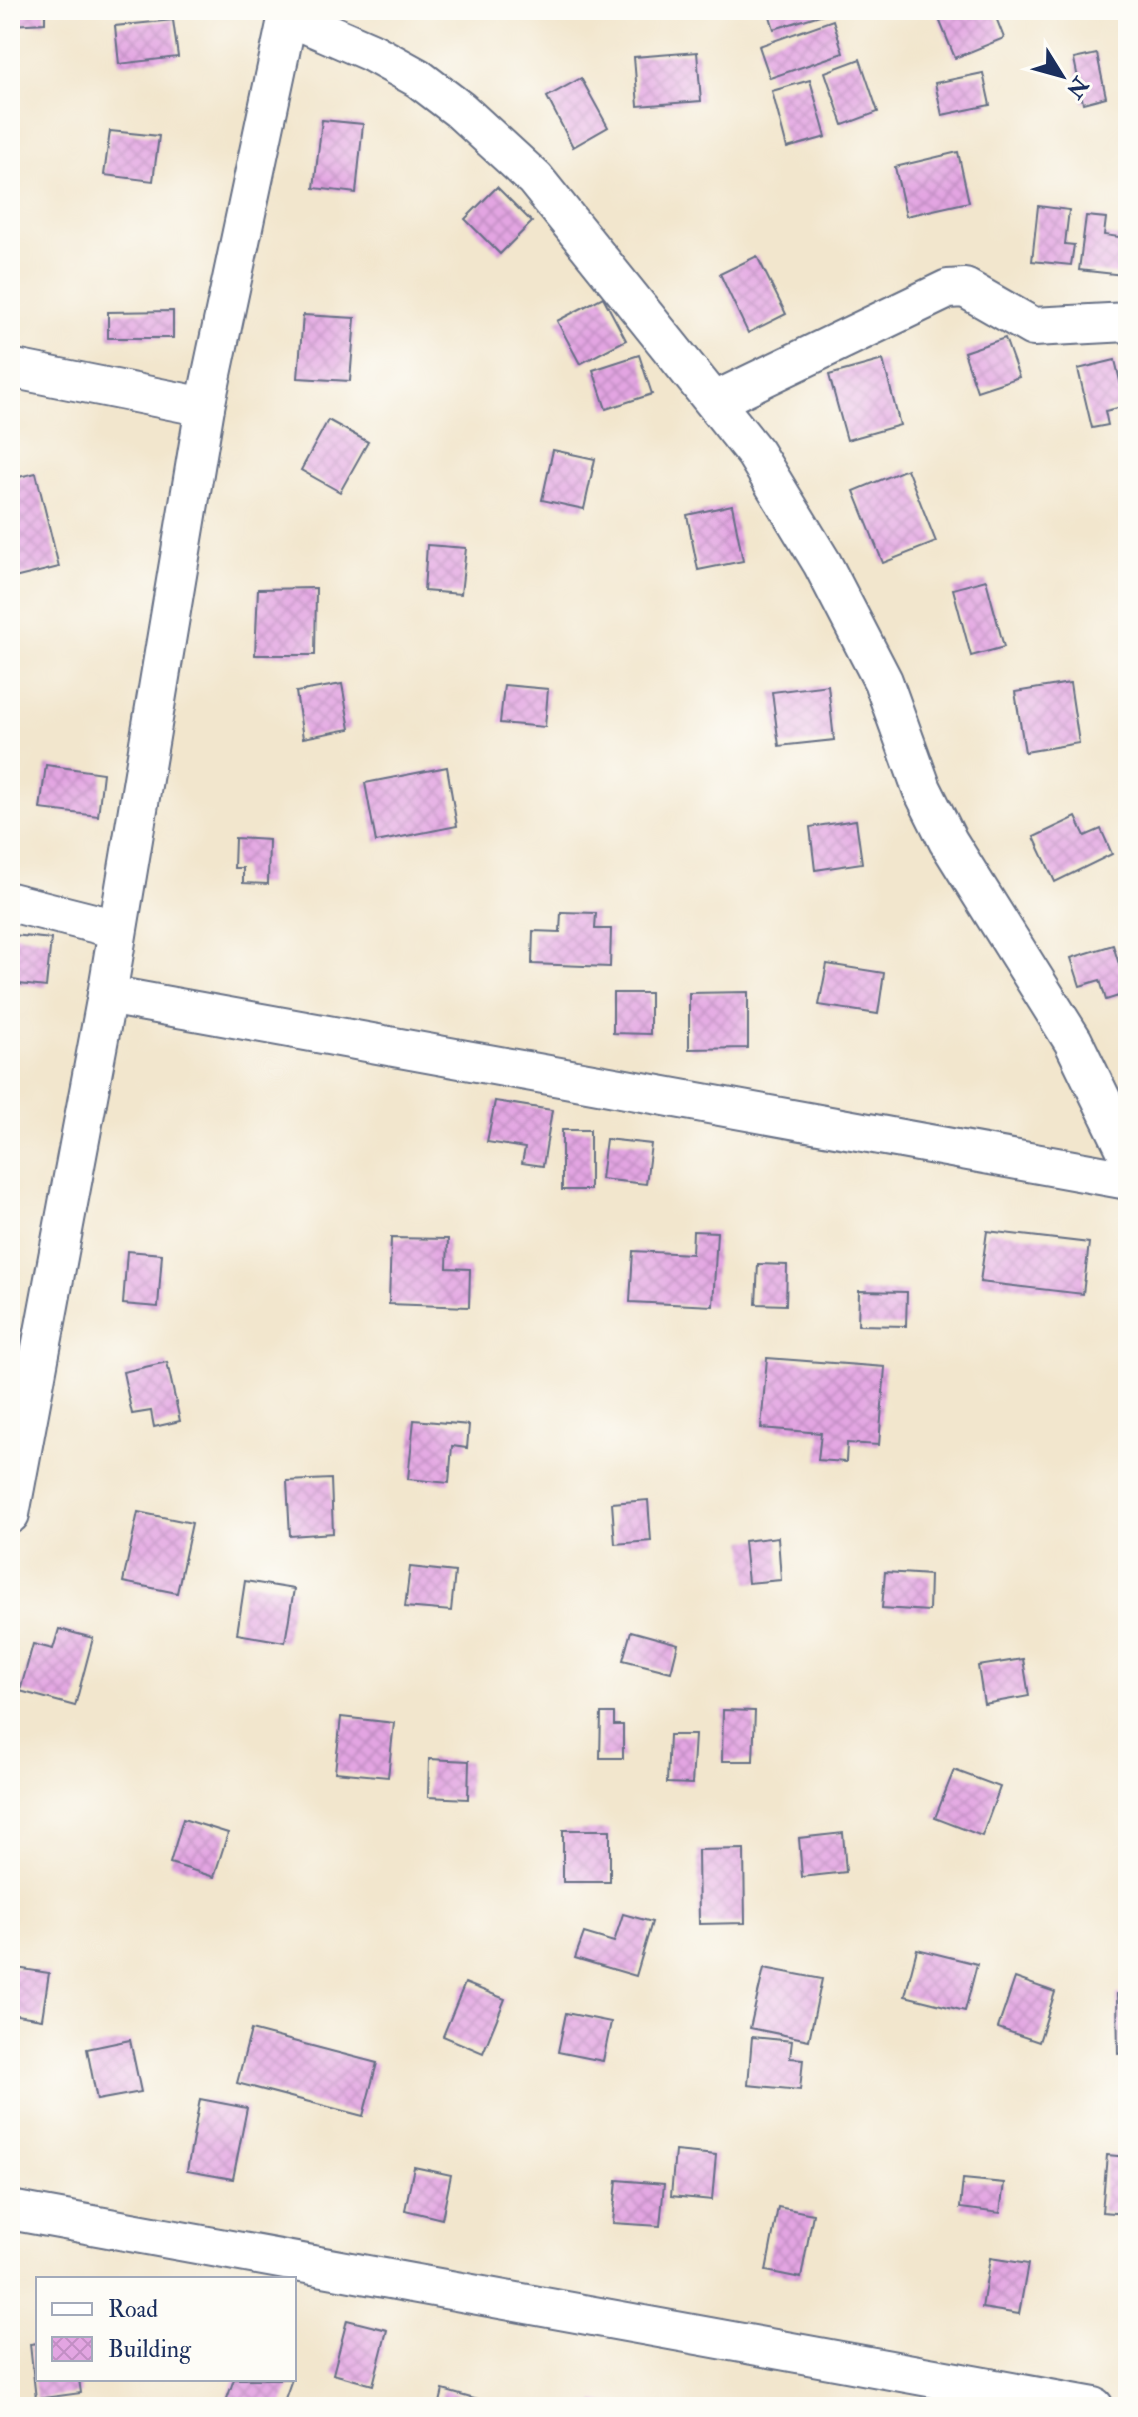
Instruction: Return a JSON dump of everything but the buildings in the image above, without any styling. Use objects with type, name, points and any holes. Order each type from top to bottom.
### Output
[{"type":"street","points":[[10,1514],[107,995],[205,407],[288,13],[418,78],[460,110],[535,179],[755,453],[822,563],[883,681],[922,789],[948,841],[1073,1041],[1128,1154]]},
{"type":"street","points":[[715,401],[948,289],[965,288],[1033,327],[1128,322]]},
{"type":"street","points":[[10,368],[205,407]]},
{"type":"street","points":[[10,902],[117,929]]},
{"type":"street","points":[[107,995],[1128,1180]]},
{"type":"street","points":[[10,2210],[1094,2407]]}]
